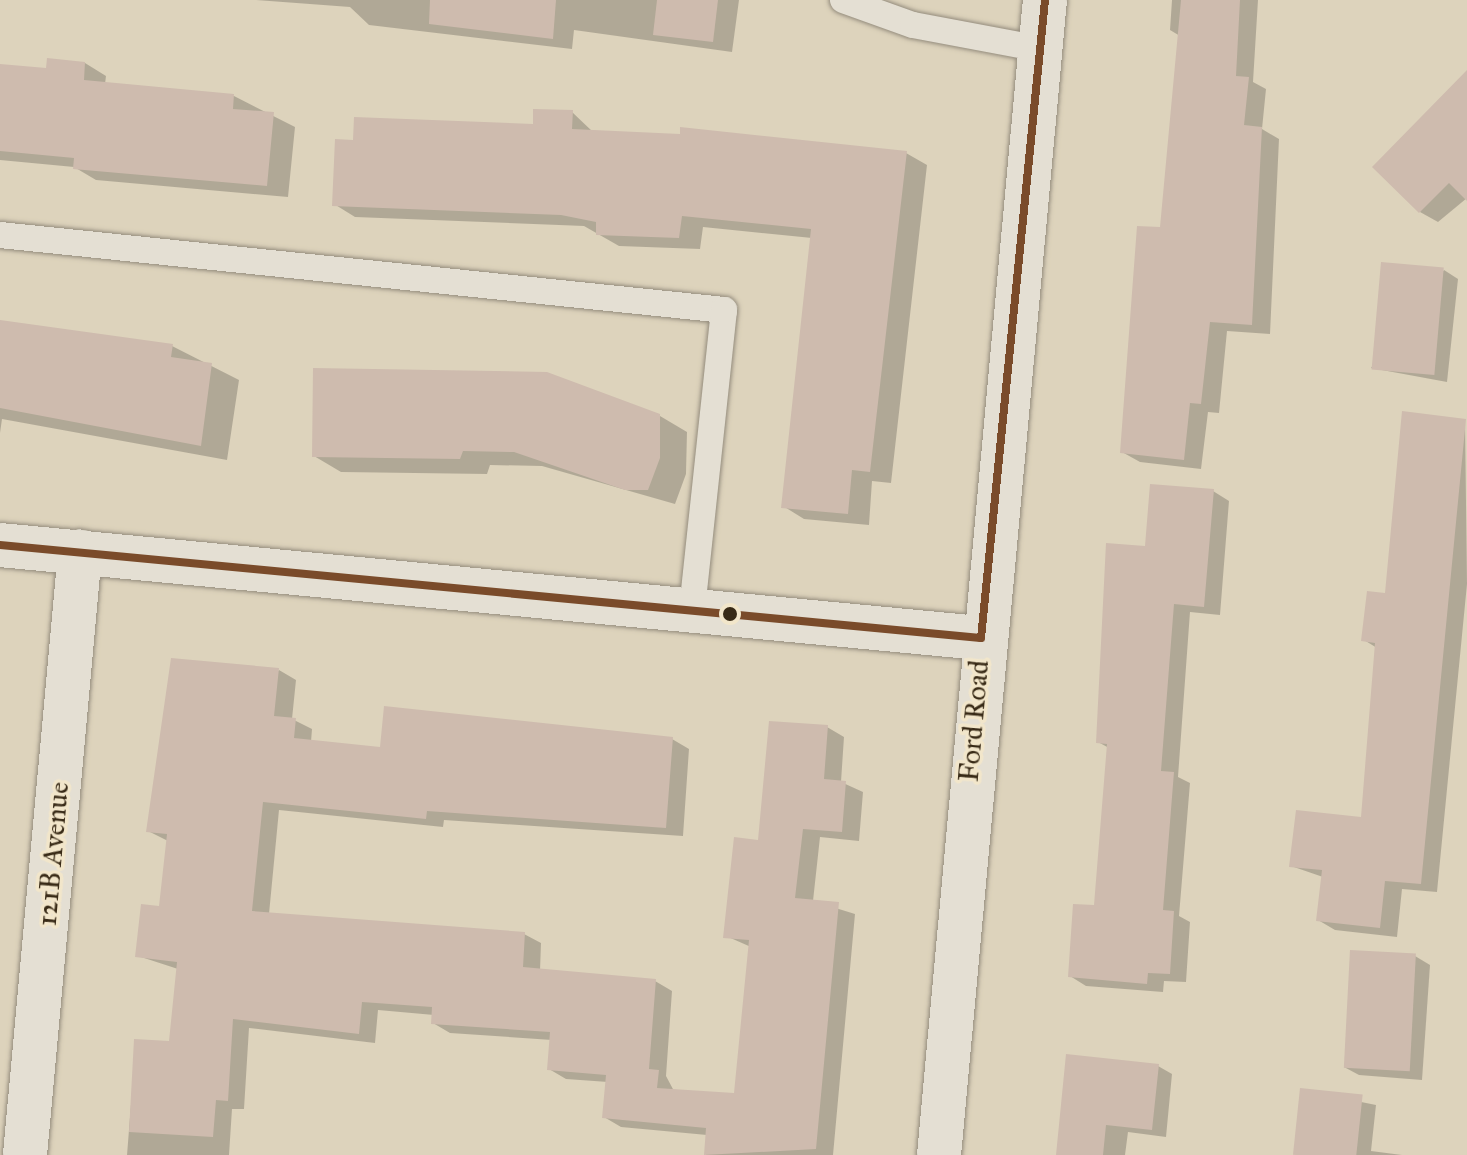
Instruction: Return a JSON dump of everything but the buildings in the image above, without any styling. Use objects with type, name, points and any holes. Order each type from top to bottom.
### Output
[{"type":"street","name":"Ford Road","points":[[939,1155],[981,638],[1045,0]]},
{"type":"street","points":[[0,545],[692,608],[981,638]]},
{"type":"street","name":"121B Avenue","points":[[25,1155],[80,552]]},
{"type":"lane","points":[[843,0],[913,25],[1041,49]]},
{"type":"lane","points":[[0,235],[724,310],[692,608]]},
{"type":"transit line","points":[[981,638],[1045,0]]},
{"type":"transit line","points":[[0,545],[981,638]]}]
